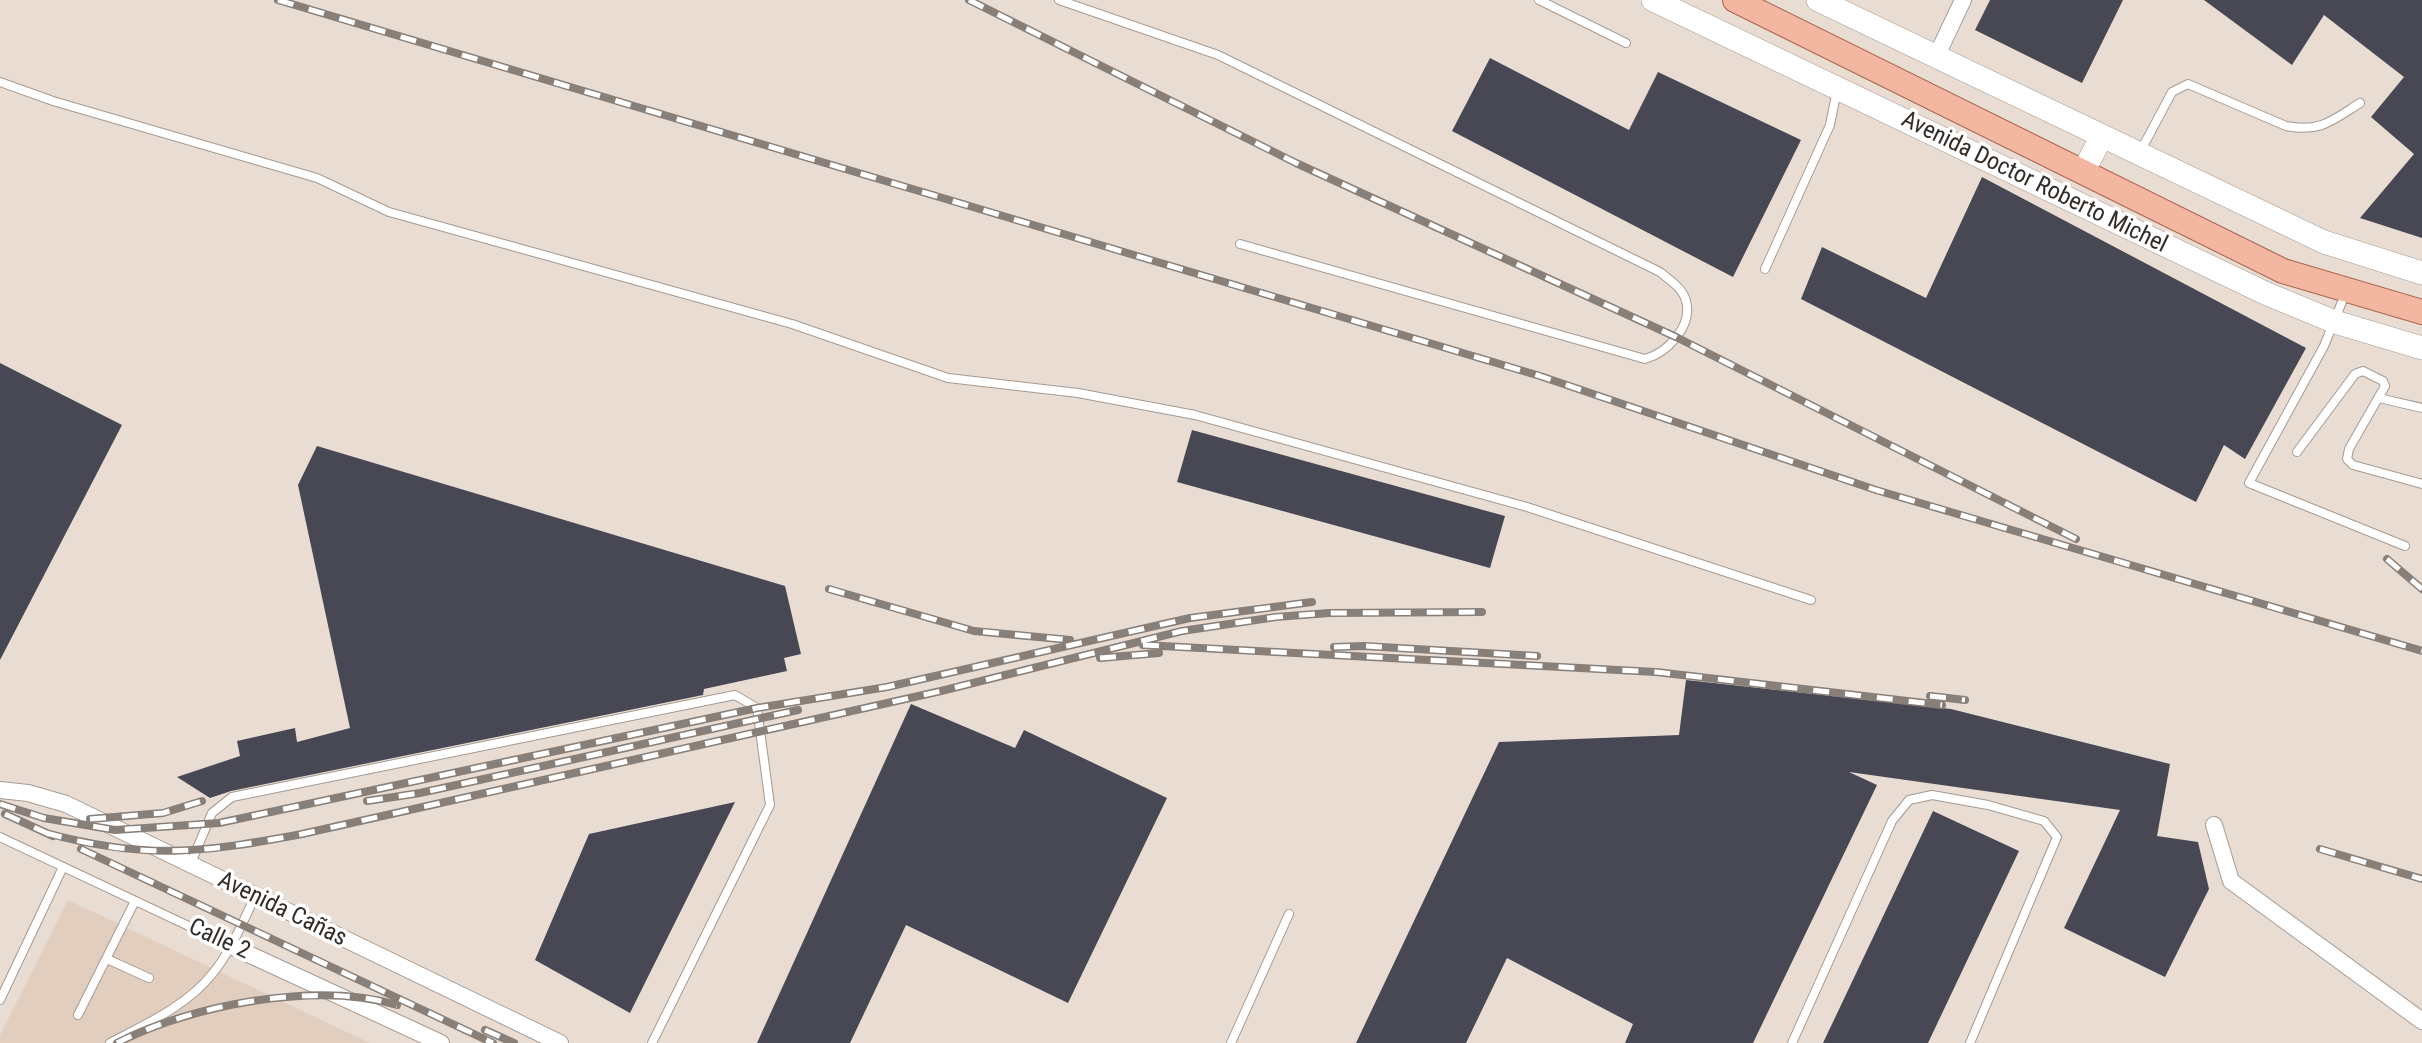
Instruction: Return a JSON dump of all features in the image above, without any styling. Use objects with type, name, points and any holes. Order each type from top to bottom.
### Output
[{"type":"main road","name":"Avenida Doctor Roberto Michel","points":[[1653,0],[2200,263],[2335,322],[2422,348]]},
{"type":"main road","name":"Avenida Doctor Roberto Michel","points":[[1735,0],[2283,271],[2422,312]]},
{"type":"main road","points":[[1818,0],[2324,242],[2422,273]]},
{"type":"main road","points":[[1797,69],[1814,39]]},
{"type":"main road","points":[[2083,172],[2102,136]]},
{"type":"street","points":[[1936,57],[1963,0]]},
{"type":"street","name":"Avenida Cañas","points":[[0,790],[28,793],[66,804],[255,898],[560,1043]]},
{"type":"street","points":[[2214,825],[2231,881],[2422,1021]]},
{"type":"street","name":"Calle 2","points":[[231,946],[440,1042]]},
{"type":"lane","points":[[1059,0],[1218,55],[1647,266],[1673,283],[1686,299],[1686,309],[1676,337],[1666,350],[1645,359],[1240,244]]},
{"type":"lane","points":[[1539,0],[1626,43]]},
{"type":"lane","points":[[0,82],[53,101],[317,178],[389,212],[792,324],[947,378],[1078,393],[1195,415],[1527,507],[1811,600]]},
{"type":"lane","points":[[2140,152],[2172,92],[2188,84],[2286,126],[2302,129],[2328,124],[2360,103]]},
{"type":"lane","points":[[1765,269],[1830,125],[1837,89]]},
{"type":"lane","points":[[2347,290],[2335,322],[2249,483],[2405,546]]},
{"type":"lane","points":[[2297,452],[2357,372],[2363,371],[2384,382],[2385,388],[2349,449],[2347,458],[2353,465],[2422,484]]},
{"type":"lane","points":[[2379,398],[2422,408]]},
{"type":"lane","points":[[190,865],[212,813],[232,797],[736,695],[757,708],[770,805],[652,1043]]},
{"type":"lane","points":[[1791,1043],[1892,821],[1909,800],[1932,795],[1988,805],[2044,821],[2057,837],[1970,1043]]},
{"type":"lane","name":"Calle 2","points":[[0,837],[231,946]]},
{"type":"lane","points":[[0,1000],[63,867]]},
{"type":"lane","points":[[110,1043],[189,997],[215,972],[255,898]]},
{"type":"lane","points":[[78,1015],[135,901]]},
{"type":"lane","points":[[1231,1043],[1289,914]]},
{"type":"lane","points":[[107,959],[149,978]]},
{"type":"shaded area","points":[[68,900],[370,1043],[0,1043],[0,1035]]},
{"type":"building","points":[[1990,0],[2123,0],[2082,83],[1975,30]]},
{"type":"building","points":[[2204,0],[2422,0],[2422,238],[2360,218],[2414,154],[2371,117],[2404,77],[2324,15],[2292,65]]},
{"type":"building","points":[[1490,58],[1629,130],[1658,72],[1801,140],[1733,277],[1452,131]]},
{"type":"building","points":[[1982,177],[2306,348],[2245,459],[2224,445],[2196,502],[1801,299],[1822,247],[1926,298]]},
{"type":"building","points":[[0,363],[122,425],[0,660]]},
{"type":"building","points":[[1192,430],[1505,516],[1490,568],[1177,482]]},
{"type":"building","points":[[317,446],[785,586],[801,654],[784,658],[787,671],[704,689],[703,695],[231,791],[210,798],[177,777],[240,756],[237,741],[295,728],[297,742],[350,728],[298,485]]},
{"type":"building","points":[[1686,680],[1951,709],[2170,764],[2157,836],[2198,842],[2209,889],[2165,977],[2064,928],[2120,810],[1849,772],[1877,785],[1753,1043],[1625,1043],[1633,1024],[1507,958],[1466,1043],[1356,1043],[1499,742],[1679,735]]},
{"type":"building","points":[[911,704],[1015,748],[1024,730],[1167,798],[1068,1003],[906,925],[850,1043],[757,1043]]},
{"type":"building","points":[[735,802],[630,1013],[535,960],[589,834]]},
{"type":"building","points":[[1933,811],[2019,851],[1928,1043],[1823,1043]]},
{"type":"railway","points":[[278,0],[1540,376],[1876,490],[2422,651]]},
{"type":"railway","points":[[969,0],[1296,163],[1676,337],[2076,539]]},
{"type":"railway","points":[[2387,559],[2422,589]]},
{"type":"railway","points":[[829,589],[974,631],[1070,640]]},
{"type":"railway","points":[[0,804],[44,818],[115,830],[219,823],[757,708],[887,687],[1190,618],[1312,602]]},
{"type":"railway","points":[[46,833],[82,842],[145,850],[174,851],[234,846],[302,834],[941,691],[1182,631],[1276,617],[1329,613],[1482,612]]},
{"type":"railway","points":[[1143,645],[1656,672],[1942,705]]},
{"type":"railway","points":[[1334,647],[1364,646],[1537,656]]},
{"type":"railway","points":[[1100,658],[1159,653]]},
{"type":"railway","points":[[1930,696],[1965,700]]},
{"type":"railway","points":[[367,801],[420,793],[798,710]]},
{"type":"railway","points":[[90,819],[163,813],[202,801]]},
{"type":"railway","points":[[5,814],[53,836]]},
{"type":"railway","points":[[81,849],[493,1043]]},
{"type":"railway","points":[[2320,849],[2422,879]]},
{"type":"railway","points":[[117,1043],[147,1029],[181,1018],[254,1001],[329,995],[365,998],[397,1005]]},
{"type":"railway","points":[[485,1030],[514,1043]]}]
